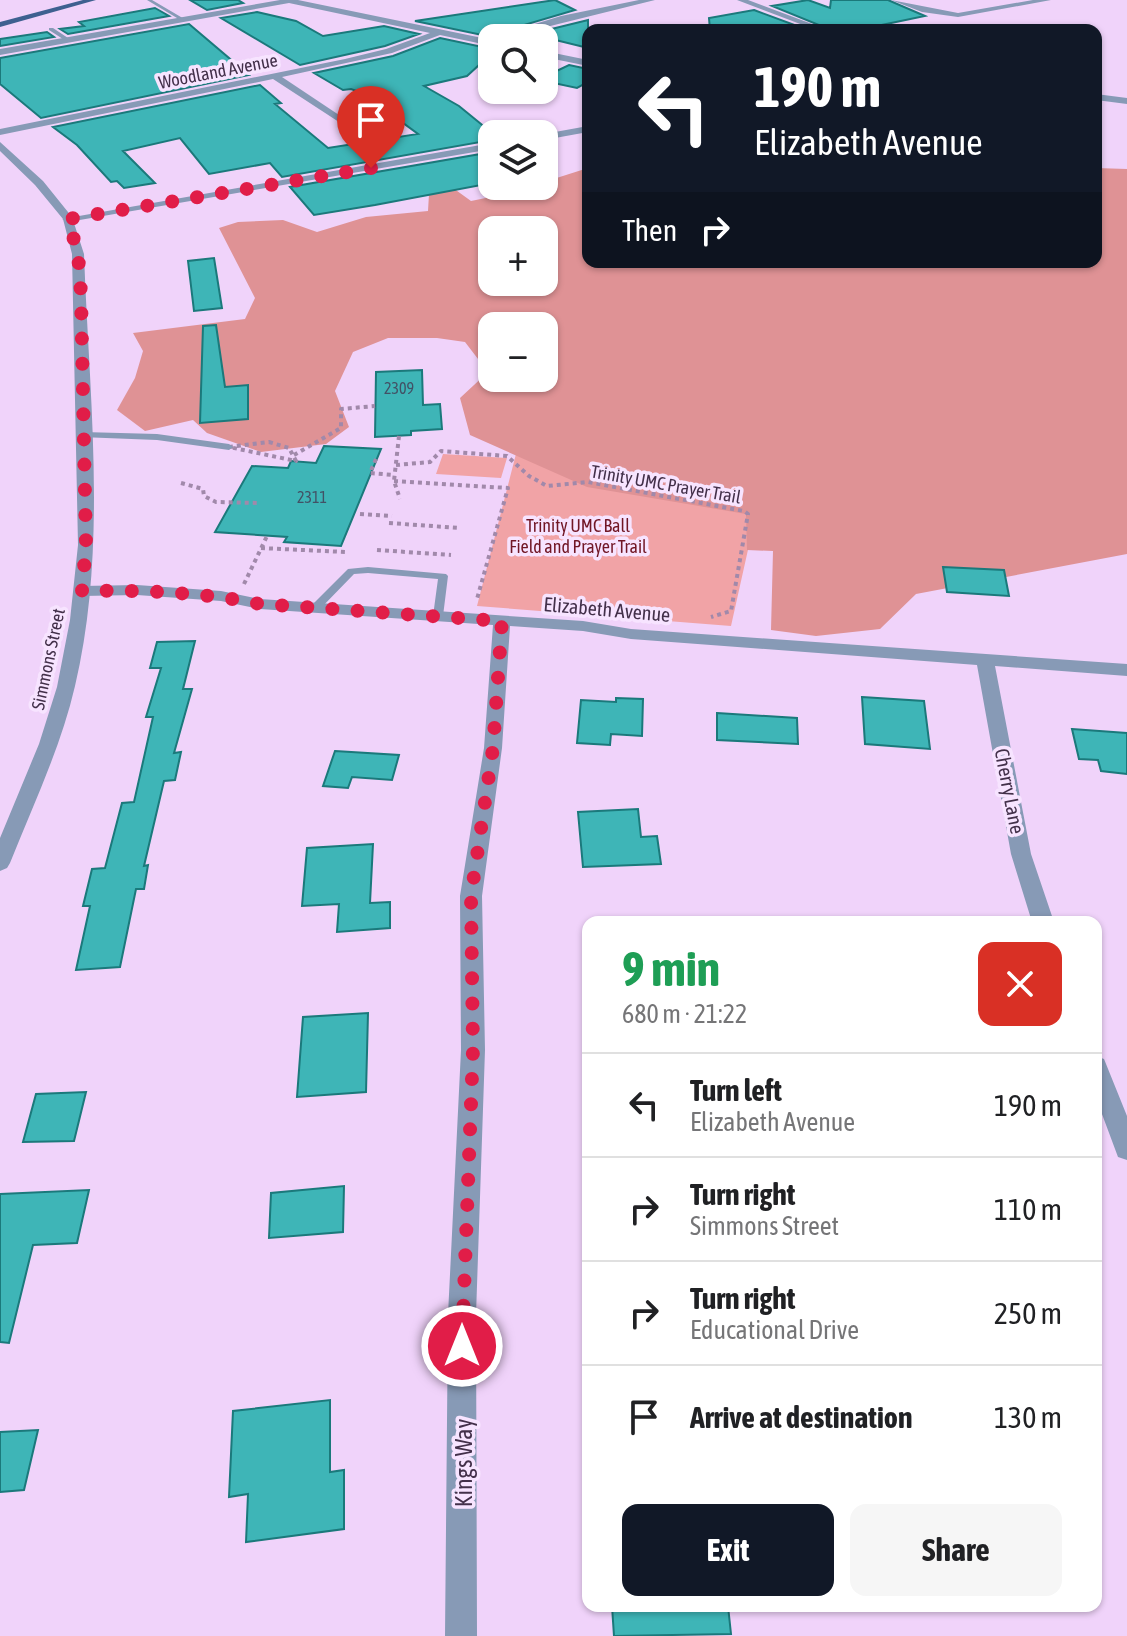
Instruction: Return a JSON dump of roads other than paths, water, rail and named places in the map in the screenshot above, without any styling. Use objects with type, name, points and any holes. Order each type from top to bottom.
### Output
[{"type":"main road","points":[[0,25],[92,0]]},
{"type":"street","points":[[0,52],[292,0],[478,38]]},
{"type":"street","points":[[544,24],[651,0]]},
{"type":"street","points":[[741,0],[807,24]]},
{"type":"street","points":[[895,0],[925,10],[958,15],[1047,0]]},
{"type":"street","name":"Woodland Avenue","points":[[0,132],[389,51],[439,32]]},
{"type":"street","points":[[558,57],[582,62]]},
{"type":"street","points":[[274,76],[342,121]]},
{"type":"street","points":[[1102,98],[1127,101]]},
{"type":"street","points":[[558,134],[582,130]]},
{"type":"street","name":"Simmons Street","points":[[0,145],[39,183],[68,219],[78,254],[86,545],[82,591],[66,687],[48,744],[0,863]]},
{"type":"street","points":[[68,219],[478,148]]},
{"type":"street","name":"Elizabeth Avenue","points":[[82,591],[137,590],[315,608],[723,641],[1127,670]]},
{"type":"street","name":"Kings Way","points":[[461,1636],[462,1315],[473,1050],[471,896],[493,748],[502,621]]},
{"type":"street","name":"Cherry Lane","points":[[985,659],[1021,854],[1041,916]]},
{"type":"street","points":[[1102,1082],[1127,1149]]},
{"type":"lane","points":[[149,0],[184,20]]},
{"type":"lane","points":[[51,29],[68,40]]},
{"type":"lane","points":[[83,435],[157,437],[229,447]]},
{"type":"lane","points":[[315,608],[351,571],[368,570],[443,576],[438,616]]},
{"type":"park label","name":"Trinity UMC Ball Field and Prayer Trail","points":[[578,535]]}]
